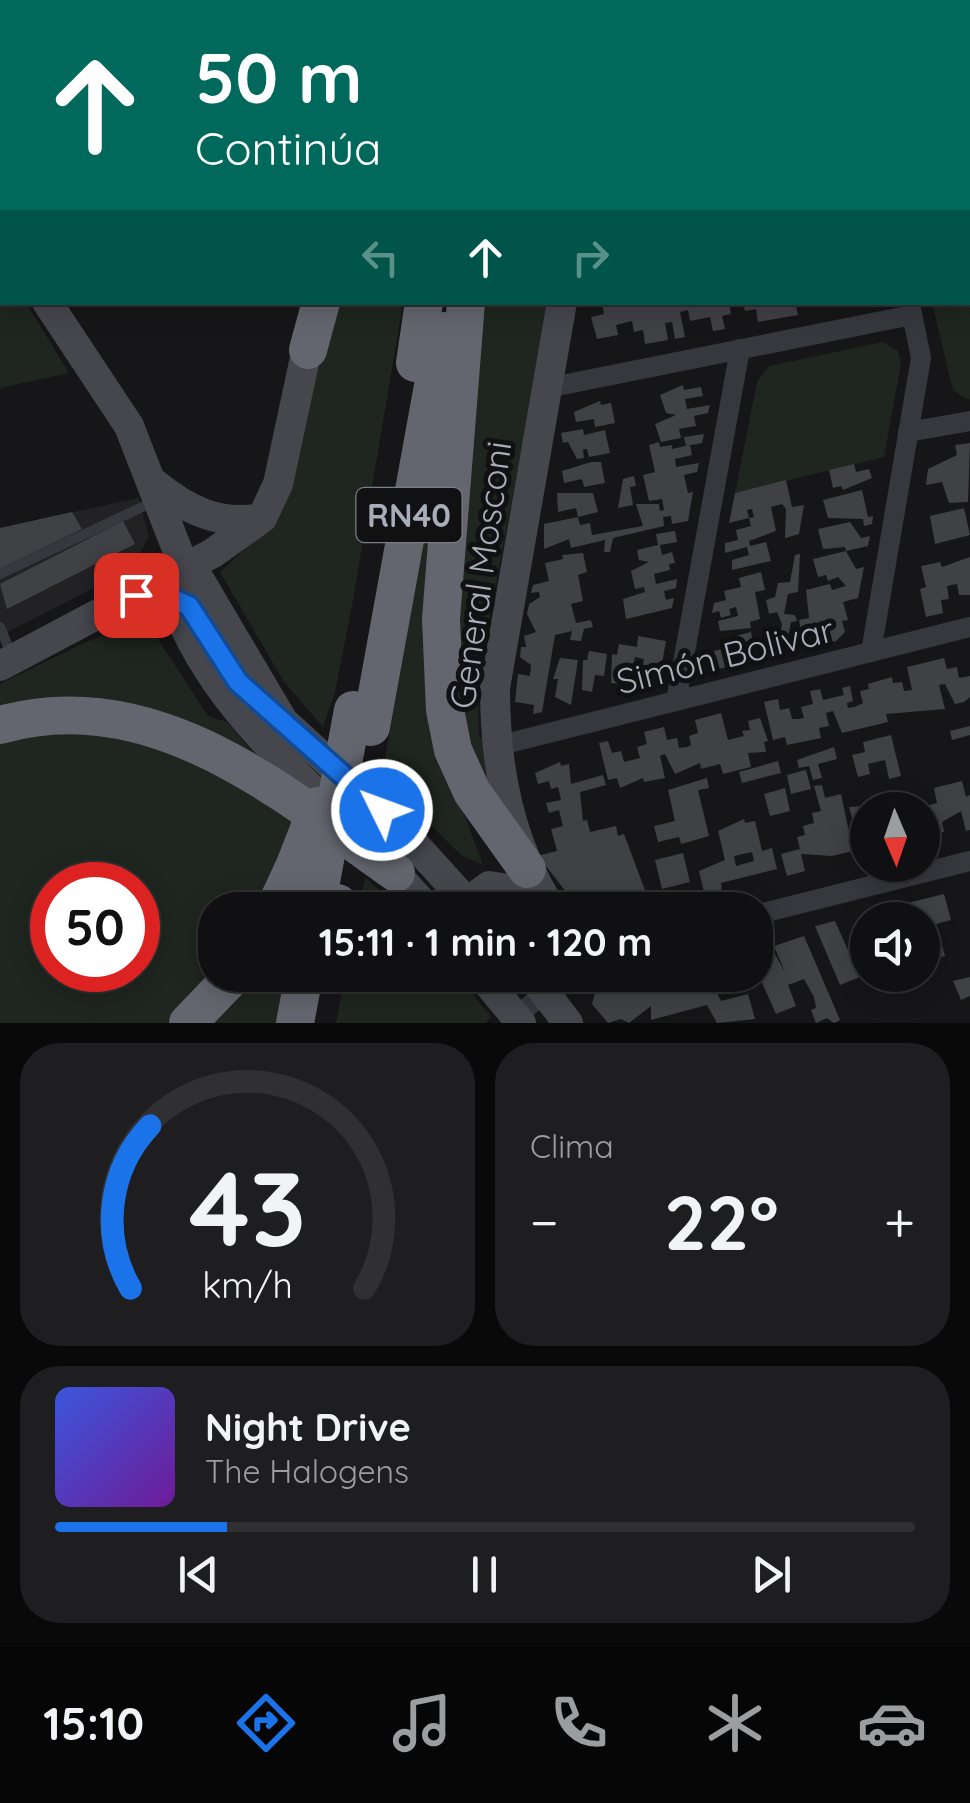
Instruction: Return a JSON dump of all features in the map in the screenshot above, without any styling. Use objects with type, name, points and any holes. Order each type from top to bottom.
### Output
[{"type":"highway","points":[[308,350],[317,305]]},
{"type":"highway","name":"RN40","points":[[357,722],[424,305]]},
{"type":"highway","name":"RN40","points":[[322,892],[447,305]]},
{"type":"highway","points":[[466,305],[441,619],[445,710],[453,750],[472,792],[540,891]]},
{"type":"highway","points":[[0,725],[45,716],[90,716],[140,724],[192,741],[250,772],[396,873]]},
{"type":"highway","points":[[322,892],[357,722]]},
{"type":"highway","points":[[188,1023],[218,992]]},
{"type":"highway","points":[[294,1023],[300,992]]},
{"type":"highway","points":[[316,1023],[322,992]]},
{"type":"street","points":[[50,305],[129,426],[184,567],[173,599],[226,700],[270,752],[413,892]]},
{"type":"street","name":"General Mosconi","points":[[540,891],[502,785],[496,746],[498,662],[561,305]]},
{"type":"street","points":[[547,388],[910,309],[921,358],[871,652]]},
{"type":"street","points":[[676,701],[740,349]]},
{"type":"street","points":[[7,663],[228,544],[262,518],[275,493],[308,350]]},
{"type":"street","points":[[908,432],[970,421]]},
{"type":"street","points":[[157,490],[210,517],[243,522],[262,518]]},
{"type":"street","points":[[184,567],[196,574],[283,721]]},
{"type":"street","points":[[136,595],[173,599],[189,606],[238,682],[397,825],[453,892]]},
{"type":"street","name":"Simón Bolivar","points":[[496,746],[970,627]]},
{"type":"street","points":[[773,910],[970,861]]},
{"type":"street","points":[[483,892],[490,886],[540,891]]},
{"type":"street","points":[[494,992],[516,1021],[540,992]]},
{"type":"street","points":[[556,992],[568,1023]]},
{"type":"lane","points":[[0,574],[157,490]]},
{"type":"lane","points":[[0,627],[7,663]]},
{"type":"shaded area","points":[[0,305],[27,305],[69,373],[0,388]]},
{"type":"shaded area","points":[[329,305],[403,305],[353,600],[335,692],[323,727],[284,682],[220,572],[261,534]]},
{"type":"shaded area","points":[[479,305],[549,305],[478,678],[479,737],[483,738],[491,795],[453,712]]},
{"type":"shaded area","points":[[932,305],[970,305],[970,399],[953,390]]},
{"type":"shaded area","points":[[883,342],[898,351],[901,364],[884,457],[735,493],[757,382],[769,366]]},
{"type":"shaded area","points":[[446,413],[459,800],[483,865],[461,855],[382,777]]},
{"type":"shaded area","points":[[139,498],[149,537],[131,569],[0,636],[0,528]]},
{"type":"shaded area","points":[[137,623],[156,636],[208,716],[227,722],[261,762],[219,745],[0,718],[0,684],[84,643]]},
{"type":"shaded area","points":[[121,727],[297,814],[265,892],[198,892],[198,992],[167,1023],[0,1023],[0,734]]},
{"type":"shaded area","points":[[366,878],[382,892],[362,892]]},
{"type":"shaded area","points":[[225,992],[281,992],[276,1023],[197,1023]]},
{"type":"shaded area","points":[[342,992],[471,992],[491,1017],[485,1023],[336,1023]]},
{"type":"building","points":[[602,305],[730,305],[731,314],[722,316],[725,329],[713,331],[710,317],[690,321],[688,310],[680,312],[685,337],[675,339],[672,322],[665,323],[668,340],[645,344],[643,330],[634,332],[632,321],[616,325],[618,335],[597,339],[591,317],[604,314]]},
{"type":"building","points":[[744,305],[796,305],[798,315],[758,322],[756,309],[745,311]]},
{"type":"building","points":[[683,385],[684,390],[701,387],[703,396],[685,399],[687,409],[710,405],[708,413],[694,416],[696,426],[679,429],[681,438],[661,442],[655,424],[676,415],[666,413],[660,395]]},
{"type":"building","points":[[600,401],[601,405],[611,403],[615,423],[595,427],[594,419],[576,422],[574,412]]},
{"type":"building","points":[[583,429],[584,435],[605,430],[610,453],[589,457],[587,449],[583,449],[584,458],[577,459],[568,442],[563,443],[561,433]]},
{"type":"building","points":[[704,434],[702,443],[686,446],[684,437]]},
{"type":"building","points":[[659,442],[660,447],[672,445],[672,449],[690,445],[692,455],[675,459],[676,467],[699,463],[697,472],[684,475],[688,493],[693,492],[688,521],[672,524],[671,516],[663,517],[664,526],[613,538],[610,552],[604,552],[605,540],[571,548],[569,539],[544,549],[544,524],[578,517],[580,525],[590,523],[592,535],[643,526],[636,504],[659,504],[660,511],[664,510],[662,499],[649,501],[643,475],[655,472],[649,445]]},
{"type":"building","points":[[970,443],[968,502],[949,503],[942,482],[926,485],[928,469],[957,455],[955,445]]},
{"type":"building","points":[[601,462],[605,483],[584,487],[582,479],[564,483],[562,471]]},
{"type":"building","points":[[854,464],[856,472],[869,469],[872,478],[843,490],[841,486],[833,488],[829,470]]},
{"type":"building","points":[[634,476],[636,486],[630,487],[633,505],[618,508],[623,479]]},
{"type":"building","points":[[786,480],[792,507],[804,505],[799,534],[785,538],[786,509],[782,504],[771,507],[776,531],[749,541],[750,546],[766,542],[771,561],[732,570],[732,560],[749,555],[747,547],[725,553],[725,543],[738,540],[736,530],[751,526],[749,518],[729,523],[735,493]]},
{"type":"building","points":[[862,490],[868,517],[873,516],[872,524],[864,526],[863,519],[828,518],[823,500]]},
{"type":"building","points":[[557,493],[593,493],[598,512],[578,517],[576,508],[558,512]]},
{"type":"building","points":[[964,508],[970,535],[935,544],[930,516]]},
{"type":"building","points":[[72,512],[82,529],[0,569],[0,528]]},
{"type":"building","points":[[123,521],[135,544],[7,609],[0,584]]},
{"type":"building","points":[[850,522],[861,538],[870,536],[868,546],[846,551],[845,547],[823,549],[818,529]]},
{"type":"building","points":[[675,531],[677,542],[660,545],[662,555],[672,552],[675,563],[669,564],[670,570],[654,574],[656,584],[677,579],[676,588],[664,591],[666,600],[674,598],[672,608],[626,619],[623,599],[645,592],[644,587],[635,589],[631,571],[649,562],[639,560],[637,550],[658,545],[656,534]]},
{"type":"building","points":[[846,551],[856,569],[864,567],[858,598],[843,602],[848,620],[842,621],[845,632],[836,641],[816,644],[813,628],[801,630],[799,620],[809,618],[806,590],[830,584],[832,590],[846,586],[838,577],[828,581],[826,575],[818,577],[813,559]]},
{"type":"building","points":[[583,553],[587,572],[578,575],[583,601],[571,604],[576,623],[591,620],[593,627],[584,629],[581,641],[570,640],[572,631],[555,635],[542,712],[533,714],[534,705],[515,702],[518,674],[530,676],[531,665],[520,657],[521,647],[526,647],[524,636],[536,632],[527,614],[529,604],[540,597],[539,592],[531,593],[533,585],[549,581],[545,563],[563,559],[562,555]]},
{"type":"building","points":[[800,554],[798,592],[788,594],[784,614],[795,615],[797,621],[791,622],[785,653],[777,655],[782,624],[777,612],[769,614],[766,600],[775,597],[778,583],[790,582],[795,555]]},
{"type":"building","points":[[970,557],[970,595],[959,595],[957,584],[947,586],[949,599],[941,600],[943,613],[926,617],[920,589],[926,587],[921,566],[940,562],[942,567]]},
{"type":"building","points":[[761,572],[765,590],[755,592],[760,619],[750,622],[751,628],[720,631],[718,621],[738,616],[736,607],[729,609],[731,615],[721,618],[719,611],[712,613],[714,603],[726,600],[724,591],[741,587],[739,578]]},
{"type":"building","points":[[751,632],[756,660],[718,669],[714,651],[730,647],[728,638]]},
{"type":"building","points":[[638,636],[666,641],[660,675],[641,675],[644,659],[635,657],[633,669],[624,668],[621,684],[611,683],[612,654],[617,655],[619,644],[637,647]]},
{"type":"building","points":[[589,651],[607,654],[604,676],[595,675],[592,692],[582,690],[583,660],[587,660]]},
{"type":"building","points":[[560,658],[578,660],[571,705],[555,697],[558,679],[553,679]]},
{"type":"building","points":[[944,658],[947,669],[957,667],[959,678],[970,676],[970,697],[964,702],[955,704],[945,684],[939,685],[945,709],[886,714],[888,722],[842,733],[833,711],[826,713],[829,726],[819,728],[821,738],[787,745],[785,737],[773,740],[764,702],[778,699],[780,710],[789,708],[792,719],[804,718],[801,707],[813,704],[810,691],[820,689],[823,700],[844,695],[842,688],[850,686],[853,701],[847,703],[848,708],[854,707],[863,703],[860,691],[869,689],[868,684],[892,677],[893,683],[902,682],[904,691],[912,690],[907,667]]},
{"type":"building","points":[[721,713],[728,740],[744,736],[742,731],[750,730],[748,721],[760,718],[768,741],[764,742],[766,752],[748,753],[751,767],[723,774],[720,764],[701,769],[700,763],[675,774],[665,754],[660,756],[665,778],[644,782],[643,778],[620,788],[617,778],[608,780],[599,743],[608,741],[612,753],[621,751],[624,762],[640,758],[637,747],[647,744],[644,732],[664,727],[667,740],[677,738],[679,748],[687,747],[691,745],[689,736],[698,733],[695,720]]},
{"type":"building","points":[[970,726],[970,735],[952,740],[950,731]]},
{"type":"building","points":[[891,735],[901,776],[889,779],[885,760],[868,764],[870,774],[858,777],[852,755],[865,752],[863,742]]},
{"type":"building","points":[[834,747],[837,759],[818,764],[822,778],[813,780],[809,766],[799,768],[797,760]]},
{"type":"building","points":[[778,761],[781,773],[742,783],[739,772]]},
{"type":"building","points":[[560,762],[561,766],[569,764],[571,784],[603,775],[606,785],[580,792],[583,821],[587,820],[590,832],[616,826],[618,836],[624,834],[646,892],[566,892],[541,855],[557,851],[551,829],[563,826],[559,810],[549,813],[546,803],[561,800],[558,787],[551,789],[549,781],[538,784],[535,773]]},
{"type":"building","points":[[806,770],[811,789],[791,794],[787,775]]},
{"type":"building","points":[[707,778],[709,788],[698,790],[709,836],[681,844],[679,837],[658,842],[654,826],[675,821],[668,790]]},
{"type":"building","points":[[962,781],[966,797],[970,795],[970,830],[966,831],[961,811],[942,822],[944,832],[940,832],[940,792],[934,788]]},
{"type":"building","points":[[822,785],[825,798],[841,794],[850,852],[832,856],[801,854],[805,871],[787,876],[781,854],[800,849],[797,837],[805,835],[803,826],[814,823],[812,813],[821,811],[814,786]]},
{"type":"building","points":[[785,788],[790,811],[770,816],[764,794]]},
{"type":"building","points":[[744,819],[745,823],[755,821],[762,851],[772,848],[777,869],[721,883],[722,892],[704,892],[699,871],[725,860],[718,831]],"holes":[[[752,852],[754,861],[736,866],[734,856]]]},
{"type":"building","points":[[683,853],[690,882],[662,889],[655,860]]},
{"type":"building","points":[[944,894],[951,920],[940,923],[940,902],[911,902]]},
{"type":"building","points":[[835,921],[850,955],[850,981],[840,985],[815,926]]},
{"type":"building","points":[[804,936],[840,1020],[834,1023],[827,1018],[816,1023],[811,1010],[816,1008],[814,997],[804,979],[788,985],[796,1006],[776,1014],[766,992],[773,992],[773,951],[785,972],[774,946]]},
{"type":"building","points":[[970,977],[970,996],[961,1000],[953,981]]},
{"type":"building","points":[[595,992],[716,992],[721,1001],[748,994],[755,1019],[717,1023],[707,1005],[651,1020],[651,1006],[629,1023],[621,1019],[608,1023],[592,1004]]},
{"type":"route","points":[[136,595],[173,599],[189,606],[238,682],[382,810]]}]
